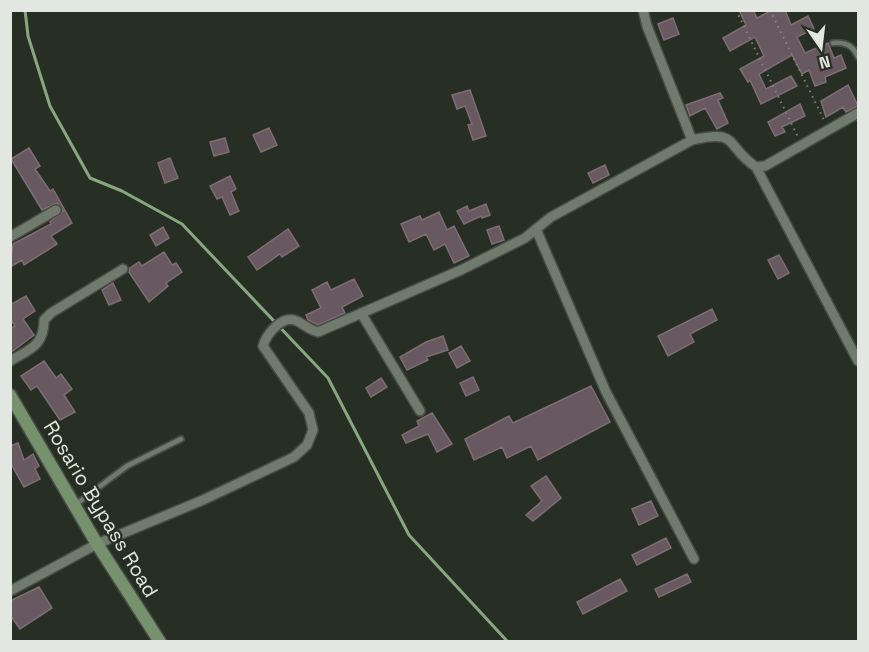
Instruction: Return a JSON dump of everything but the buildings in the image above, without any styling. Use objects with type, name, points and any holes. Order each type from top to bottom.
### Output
[{"type":"main road","name":"Rosario Bypass Road","points":[[10,396],[98,544],[160,642]]},
{"type":"street","points":[[643,11],[646,26],[692,140]]},
{"type":"street","points":[[756,167],[765,166],[858,113]]},
{"type":"street","points":[[10,591],[98,544],[193,505],[294,457],[307,445],[313,430],[309,413],[262,346],[267,333],[288,320],[296,321],[318,333],[462,270],[525,238],[550,217],[692,140],[716,135],[732,141],[744,159],[756,167],[858,361]]},
{"type":"street","points":[[10,237],[56,210]]},
{"type":"street","points":[[536,229],[606,392],[694,559]]},
{"type":"street","points":[[10,361],[39,343],[44,335],[44,320],[51,313],[123,269]]},
{"type":"street","points":[[361,313],[420,411]]},
{"type":"lane","points":[[832,43],[843,42],[855,50],[858,57]]},
{"type":"lane","points":[[75,506],[113,474],[181,439]]},
{"type":"path","points":[[736,10],[801,145]]},
{"type":"path","points":[[770,10],[829,130]]},
{"type":"waterway","points":[[25,10],[28,36],[50,106],[90,178],[122,191],[182,224],[328,378],[409,535],[508,642]]}]
